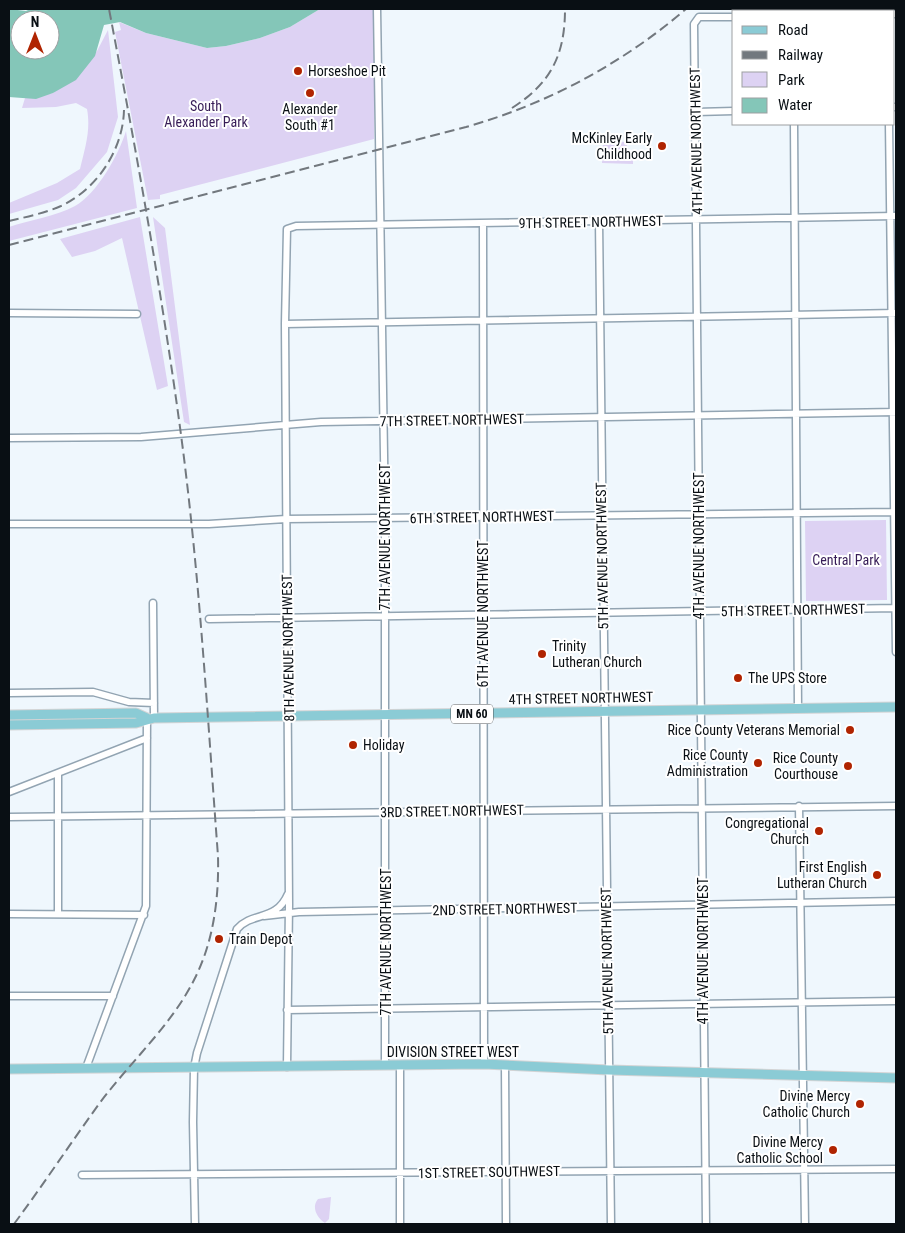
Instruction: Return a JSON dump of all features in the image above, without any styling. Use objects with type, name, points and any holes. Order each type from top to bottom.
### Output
[{"type":"main road","name":"4TH STREET NORTHWEST","points":[[150,718],[896,707]]},
{"type":"main road","name":"MN 60","points":[[9,715],[136,713],[150,718]]},
{"type":"main road","name":"MN 60","points":[[9,725],[136,723],[150,718]]},
{"type":"main road","name":"DIVISION STREET WEST","points":[[9,1068],[194,1068],[484,1064],[609,1070],[896,1078]]},
{"type":"street","name":"7TH AVENUE NORTHWEST","points":[[377,9],[385,518],[387,912],[385,1065]]},
{"type":"street","name":"4TH AVENUE NORTHWEST","points":[[706,1224],[694,24],[699,17],[732,17]]},
{"type":"street","points":[[696,112],[732,111]]},
{"type":"street","points":[[794,125],[798,415],[798,708]]},
{"type":"street","points":[[889,125],[894,216],[896,652]]},
{"type":"street","name":"9TH STREET NORTHWEST","points":[[287,229],[296,226],[894,216]]},
{"type":"street","name":"5TH AVENUE NORTHWEST","points":[[599,222],[611,1224]]},
{"type":"street","name":"6TH AVENUE NORTHWEST","points":[[483,224],[484,1064]]},
{"type":"street","name":"8TH AVENUE NORTHWEST","points":[[287,229],[286,519],[289,814],[287,1067]]},
{"type":"street","points":[[9,313],[137,314]]},
{"type":"street","points":[[286,324],[599,320],[895,313]]},
{"type":"street","name":"7TH STREET NORTHWEST","points":[[9,438],[141,437],[286,424],[384,421],[895,412]]},
{"type":"street","name":"6TH STREET NORTHWEST","points":[[9,524],[209,524],[286,519],[895,512]]},
{"type":"street","points":[[86,1068],[144,915],[147,897],[147,738],[154,702],[153,603]]},
{"type":"street","name":"5TH STREET NORTHWEST","points":[[209,619],[896,608]]},
{"type":"street","points":[[9,693],[93,692],[129,702],[154,702]]},
{"type":"street","points":[[9,792],[147,738]]},
{"type":"street","points":[[58,773],[58,914]]},
{"type":"street","points":[[799,806],[805,1076],[805,1224]]},
{"type":"street","name":"3RD STREET NORTHWEST","points":[[9,817],[896,806]]},
{"type":"street","points":[[195,1224],[194,1068],[234,934],[241,924],[264,916],[279,908],[289,891]]},
{"type":"street","name":"2ND STREET NORTHWEST","points":[[264,916],[288,912],[387,912],[896,901]]},
{"type":"street","points":[[9,914],[144,915]]},
{"type":"street","points":[[9,996],[113,996]]},
{"type":"street","points":[[287,1010],[896,1001]]},
{"type":"street","points":[[400,1065],[400,1224]]},
{"type":"street","points":[[505,1065],[506,1224]]},
{"type":"street","name":"1ST STREET SOUTHWEST","points":[[82,1175],[896,1169]]},
{"type":"green space","name":"South Alexander Park","points":[[320,9],[375,9],[374,139],[160,195],[160,199],[148,200],[115,32],[121,30],[119,22],[146,33],[207,48],[226,46],[260,38],[290,27]]},
{"type":"green space","points":[[108,30],[118,117],[107,152],[76,188],[58,200],[9,214],[9,203],[57,183],[80,169],[88,132],[87,109],[76,103],[56,107],[22,108],[25,98],[53,93],[97,51]]},
{"type":"green space","points":[[126,131],[137,208],[9,241],[9,227],[60,213],[83,200],[99,183],[113,162]]},
{"type":"green space","points":[[603,141],[625,142],[633,157],[633,164],[602,163]]},
{"type":"green space","points":[[140,217],[168,386],[157,390],[122,238],[95,251],[72,257],[60,239]]},
{"type":"green space","points":[[153,217],[165,228],[190,425],[184,422]]},
{"type":"green space","name":"Central Park","points":[[886,520],[887,600],[806,601],[805,521]]},
{"type":"green space","points":[[331,1197],[329,1219],[325,1223],[317,1215],[315,1205],[318,1199]]},
{"type":"water","points":[[9,9],[18,10],[10,10],[10,60],[60,60],[60,10],[28,10],[320,9],[290,27],[260,38],[226,46],[207,48],[146,33],[120,22],[104,25],[95,56],[76,80],[53,93],[36,99],[9,97]]},
{"type":"railway","points":[[14,1224],[111,1088],[163,1027],[186,995],[207,949],[218,887],[218,856],[206,692],[186,474],[172,368],[138,162],[109,9]]},
{"type":"railway","points":[[512,108],[537,88],[553,66],[559,54],[562,40],[565,9]]},
{"type":"railway","points":[[9,245],[496,118],[554,94],[610,64],[661,29],[686,9]]},
{"type":"railway","points":[[9,221],[61,206],[74,199],[86,189],[106,167],[113,153],[119,139],[124,110]]},
{"type":"place","name":"Horseshoe Pit","points":[[298,71]]},
{"type":"place","name":"Alexander South #1","points":[[310,93]]},
{"type":"place","name":"McKinley Early Childhood","points":[[662,146]]},
{"type":"place","name":"Trinity Lutheran Church","points":[[542,654]]},
{"type":"place","name":"The UPS Store","points":[[738,678]]},
{"type":"place","name":"Rice County Veterans Memorial","points":[[850,730]]},
{"type":"place","name":"Holiday","points":[[353,745]]},
{"type":"place","name":"Rice County Administration","points":[[758,763]]},
{"type":"place","name":"Rice County Courthouse","points":[[848,766]]},
{"type":"place","name":"Congregational Church","points":[[819,831]]},
{"type":"place","name":"First English Lutheran Church","points":[[877,875]]},
{"type":"place","name":"Train Depot","points":[[219,939]]},
{"type":"place","name":"Divine Mercy Catholic Church","points":[[860,1104]]},
{"type":"place","name":"Divine Mercy Catholic School","points":[[833,1150]]}]
